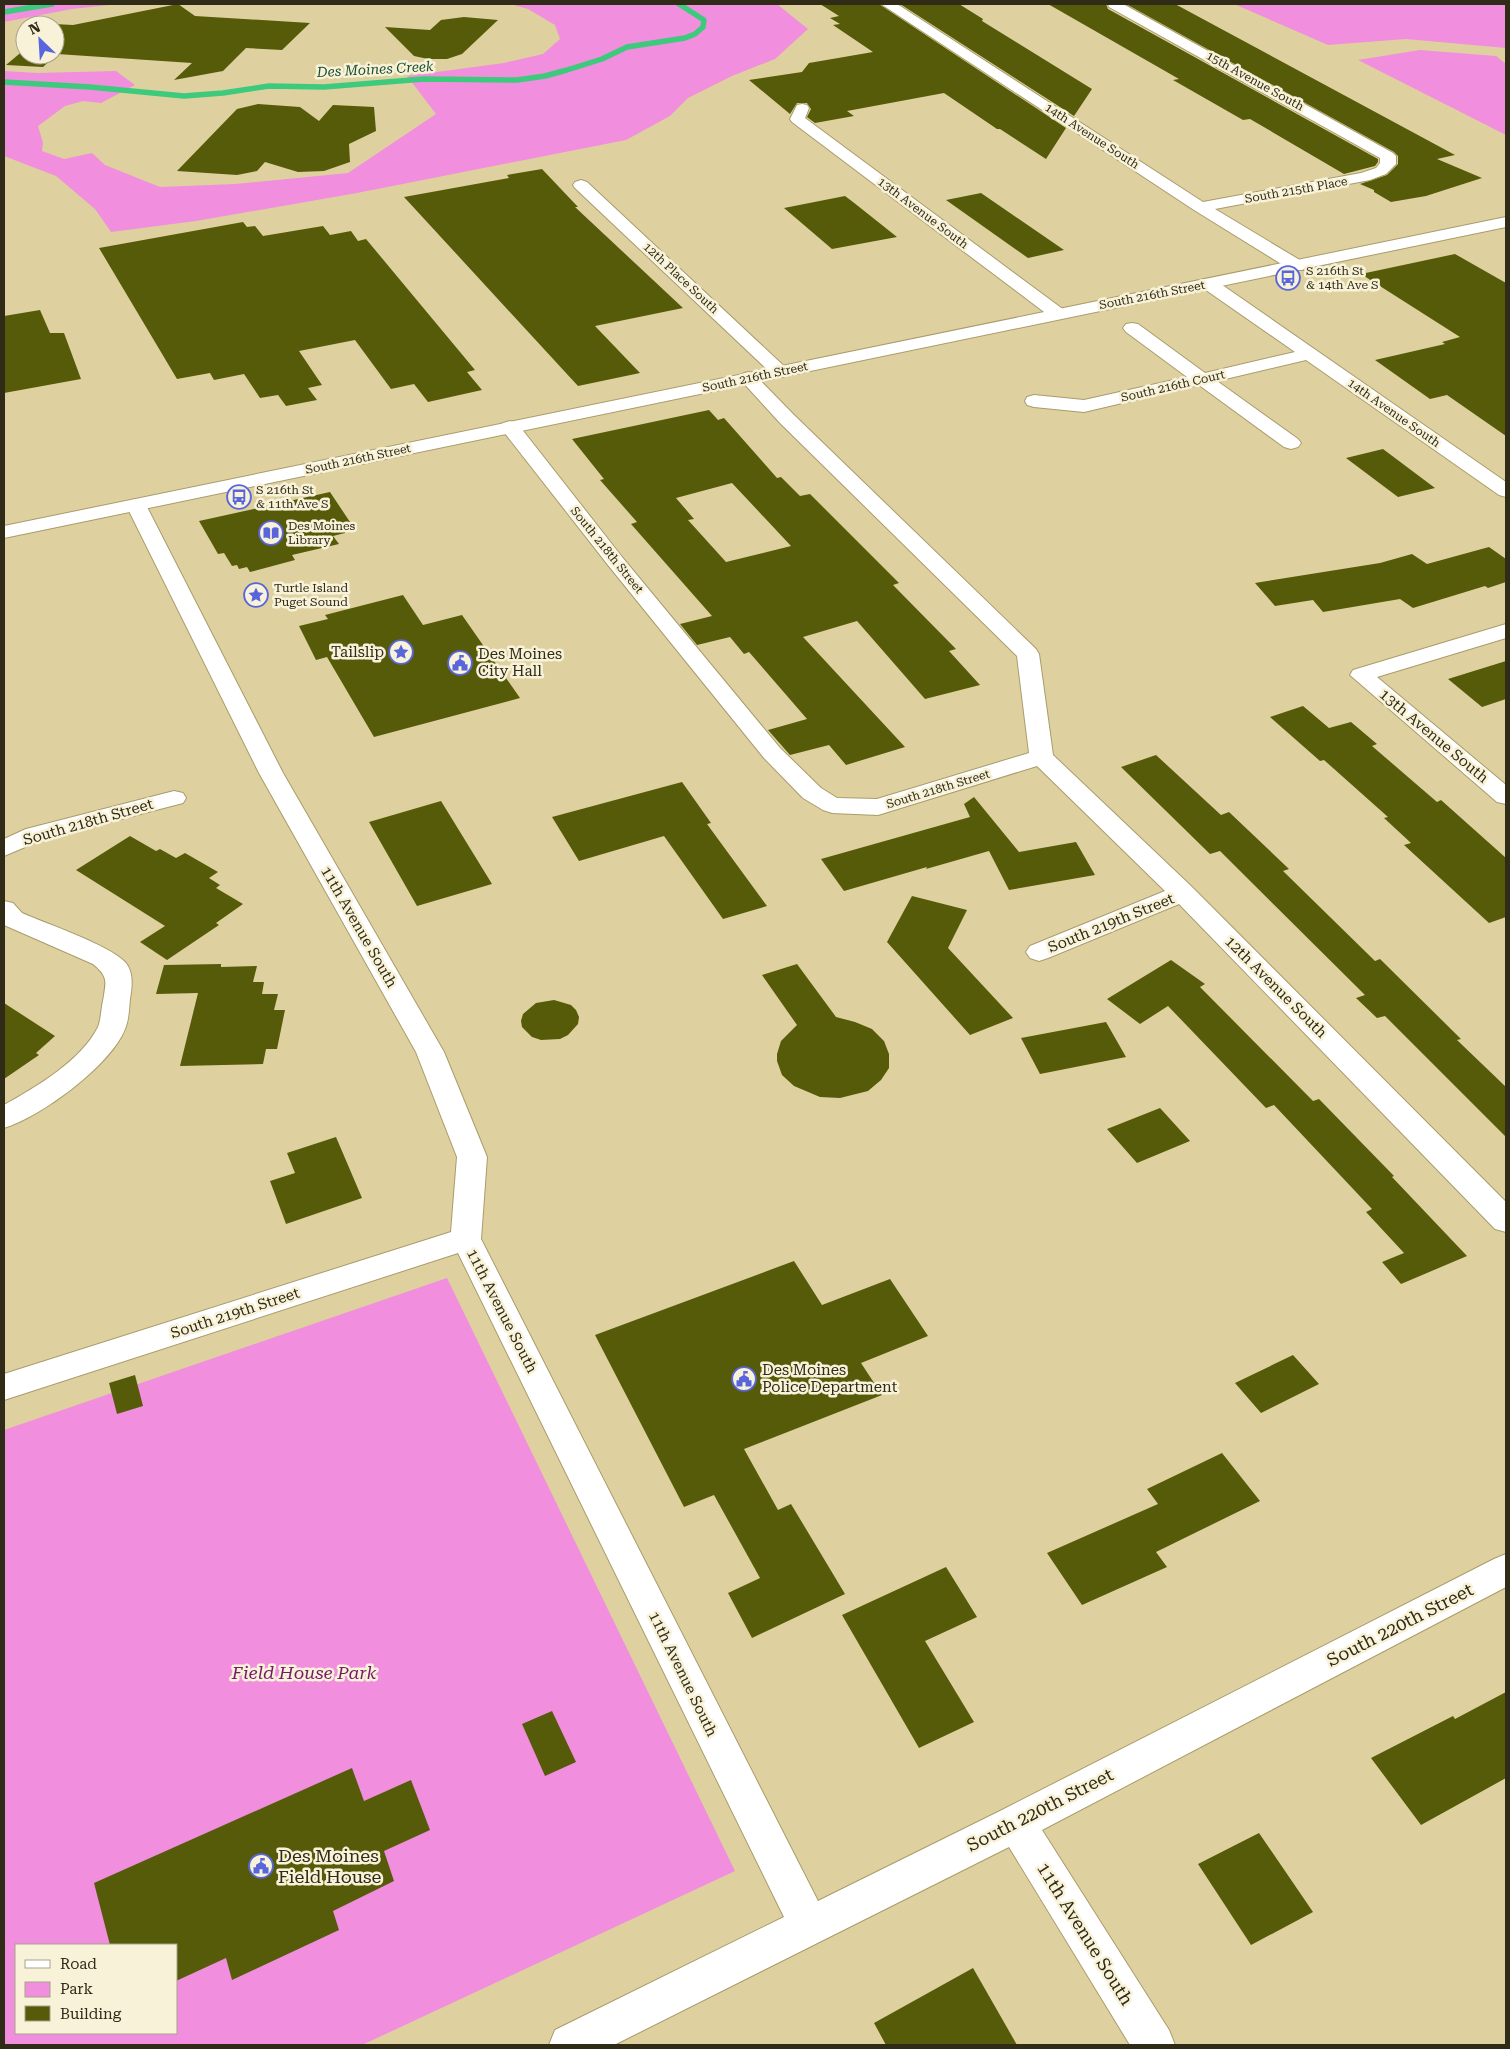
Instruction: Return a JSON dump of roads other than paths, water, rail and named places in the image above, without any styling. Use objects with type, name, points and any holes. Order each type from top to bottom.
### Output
[{"type":"street","name":"14th Avenue South","points":[[888,4],[1200,207],[1297,266]]},
{"type":"street","name":"15th Avenue South","points":[[1114,4],[1378,150],[1388,156],[1388,164]]},
{"type":"street","name":"13th Avenue South","points":[[802,108],[797,119],[1058,314]]},
{"type":"street","name":"South 215th Place","points":[[1200,207],[1365,177],[1381,171],[1388,164]]},
{"type":"street","name":"12th Place South","points":[[582,184],[780,372]]},
{"type":"street","name":"South 216th Street","points":[[4,532],[1506,222]]},
{"type":"street","name":"14th Avenue South","points":[[1208,284],[1506,491]]},
{"type":"street","points":[[1132,328],[1291,443]]},
{"type":"street","name":"South 216th Court","points":[[1034,401],[1084,406],[1310,354]]},
{"type":"street","points":[[748,378],[787,420],[1028,654],[1041,757]]},
{"type":"street","name":"South 218th Street","points":[[510,428],[615,561],[772,753],[812,793],[832,804],[878,807],[1041,757]]},
{"type":"street","name":"11th Avenue South","points":[[136,505],[271,773],[430,1052],[472,1157],[466,1239],[809,1926]]},
{"type":"street","name":"13th Avenue South","points":[[1506,631],[1361,675],[1506,796]]},
{"type":"street","name":"12th Avenue South","points":[[1041,757],[1184,893],[1506,1221]]},
{"type":"street","name":"South 218th Street","points":[[4,848],[35,834],[174,798]]},
{"type":"street","name":"South 219th Street","points":[[1039,952],[1184,893]]},
{"type":"street","points":[[4,909],[13,919],[102,958],[116,969],[119,982],[112,1028],[94,1053],[69,1077],[4,1118]]},
{"type":"street","name":"South 219th Street","points":[[4,1387],[466,1239]]},
{"type":"street","name":"South 220th Street","points":[[570,2045],[1016,1823],[1506,1570]]},
{"type":"street","name":"11th Avenue South","points":[[1016,1823],[1154,2045]]},
{"type":"waterway","points":[[4,12],[52,4]]},
{"type":"waterway","name":"Des Moines Creek","points":[[4,82],[90,87],[184,96],[223,93],[269,86],[324,87],[424,79],[517,80],[545,76],[567,70],[602,59],[627,47],[685,38],[695,34],[703,27],[704,20],[679,4]]},
{"type":"place","name":"S 216th St & 14th Ave S","points":[[1288,278]]},
{"type":"place","name":"S 216th St & 11th Ave S","points":[[239,497]]},
{"type":"place","name":"Des Moines Library","points":[[271,533]]},
{"type":"place","name":"Turtle Island Puget Sound","points":[[256,595]]},
{"type":"place","name":"Tailslip","points":[[401,652]]},
{"type":"place","name":"Des Moines City Hall","points":[[460,663]]},
{"type":"place","name":"Des Moines Police Department","points":[[744,1379]]},
{"type":"place","name":"Des Moines Field House","points":[[261,1866]]},
{"type":"park label","name":"Field House Park","points":[[304,1673]]}]
